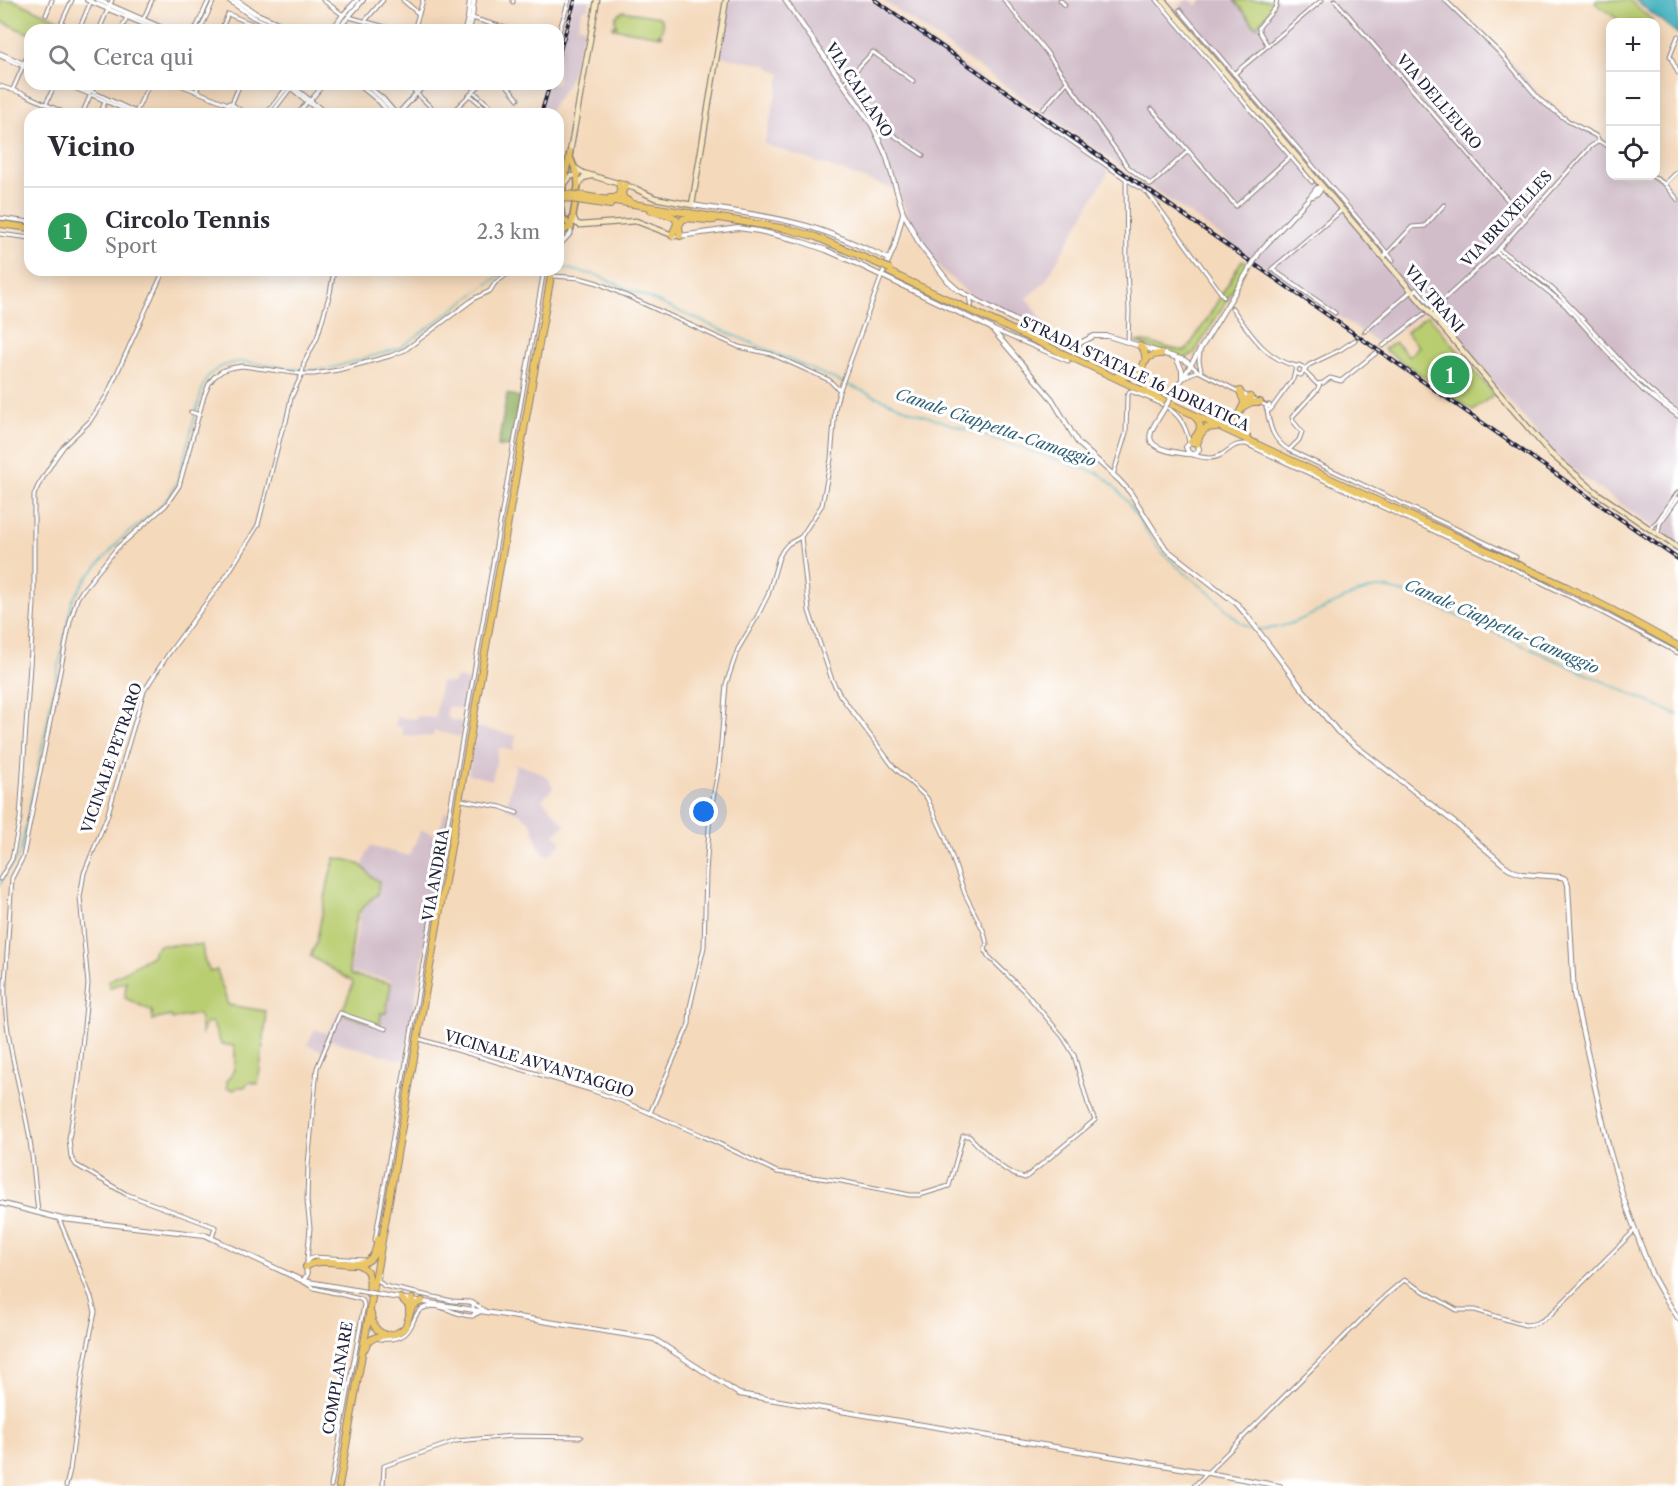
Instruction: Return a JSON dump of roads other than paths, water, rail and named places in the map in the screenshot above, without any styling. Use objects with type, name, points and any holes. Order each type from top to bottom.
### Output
[{"type":"highway","points":[[596,198],[616,198],[623,184]]},
{"type":"highway","points":[[623,184],[622,195],[625,200],[676,219],[677,224],[672,235]]},
{"type":"highway","name":"STRADA STATALE 16 ADRIATICA","points":[[564,196],[787,229],[816,237],[879,265],[1070,359],[1565,586],[1678,644]]},
{"type":"highway","name":"STRADA STATALE 16 ADRIATICA","points":[[584,199],[596,198],[768,228],[814,240],[879,265]]},
{"type":"highway","points":[[680,236],[679,225],[682,219],[714,220]]},
{"type":"highway","points":[[0,225],[24,229]]},
{"type":"highway","points":[[564,230],[569,227]]},
{"type":"highway","name":"STRADA STATALE 16 ADRIATICA","points":[[890,271],[1118,379],[1149,389],[1566,584],[1678,644]]},
{"type":"highway","points":[[337,1486],[549,276]]},
{"type":"highway","points":[[337,1486],[549,276]]},
{"type":"highway","points":[[1140,346],[1148,356]]},
{"type":"highway","points":[[1148,356],[1161,354]]},
{"type":"highway","points":[[1148,356],[1141,376],[1149,389]]},
{"type":"highway","points":[[1070,359],[1089,368]]},
{"type":"highway","points":[[1118,379],[1131,378],[1142,370]]},
{"type":"highway","points":[[1118,379],[1131,388],[1139,389]]},
{"type":"highway","points":[[1240,391],[1245,404]]},
{"type":"highway","points":[[1218,422],[1227,424],[1233,422],[1250,396]]},
{"type":"highway","points":[[1245,404],[1261,402]]},
{"type":"highway","points":[[1187,412],[1200,423],[1199,433],[1193,444]]},
{"type":"highway","points":[[1237,418],[1240,428],[1247,436]]},
{"type":"highway","points":[[1193,444],[1209,427],[1217,427],[1237,435]]},
{"type":"highway","points":[[306,1266],[320,1261],[356,1264],[364,1262],[372,1257],[379,1237]]},
{"type":"highway","points":[[356,1264],[366,1269],[369,1275],[369,1294]]},
{"type":"highway","points":[[401,1298],[411,1304],[422,1301]]},
{"type":"highway","points":[[370,1303],[375,1328],[388,1335]]},
{"type":"highway","points":[[359,1368],[368,1341],[372,1337],[395,1334],[404,1329],[408,1322],[411,1304]]},
{"type":"main road","points":[[564,178],[597,0]]},
{"type":"main road","points":[[570,152],[573,166],[580,173],[623,184],[663,201],[692,205],[726,0]]},
{"type":"main road","name":"VIA TRANI","points":[[1163,3],[1192,34],[1259,116],[1269,119],[1292,155],[1311,169],[1313,179],[1339,202],[1342,210],[1385,255],[1428,312],[1550,453],[1589,487],[1678,548]]},
{"type":"main road","points":[[564,188],[570,177],[580,173]]},
{"type":"main road","points":[[569,227],[574,215],[580,173]]},
{"type":"main road","points":[[578,186],[583,178],[592,176]]},
{"type":"main road","points":[[574,215],[578,225],[590,225]]},
{"type":"main road","points":[[564,221],[569,227]]},
{"type":"main road","points":[[569,227],[636,221],[680,236]]},
{"type":"street","points":[[46,15],[52,0]]},
{"type":"street","points":[[62,24],[72,0]]},
{"type":"street","points":[[98,0],[144,24]]},
{"type":"street","points":[[102,24],[112,0]]},
{"type":"street","points":[[143,20],[152,0]]},
{"type":"street","points":[[198,24],[209,0]]},
{"type":"street","points":[[203,24],[214,0]]},
{"type":"street","points":[[230,0],[247,13],[269,24]]},
{"type":"street","points":[[236,0],[255,13],[280,24]]},
{"type":"street","points":[[323,0],[344,16],[376,24]]},
{"type":"street","points":[[337,24],[357,0]]},
{"type":"street","points":[[340,24],[344,16],[363,0]]},
{"type":"street","points":[[366,21],[383,0]]},
{"type":"street","points":[[403,0],[419,14]]},
{"type":"street","points":[[416,24],[423,0]]},
{"type":"street","points":[[469,24],[472,0]]},
{"type":"street","points":[[561,24],[568,0]]},
{"type":"street","name":"VIA CALLANO","points":[[785,0],[872,125],[886,155],[903,212],[920,245],[958,290],[1064,344],[1076,345],[1094,336],[1102,335],[1140,346]]},
{"type":"street","points":[[1004,0],[1047,53],[1128,167],[1151,185],[1188,151]]},
{"type":"street","points":[[1060,0],[1065,5]]},
{"type":"street","name":"VIA TRANI","points":[[1157,0],[1163,3]]},
{"type":"street","points":[[1268,46],[1261,37],[1259,27],[1275,8],[1277,0]]},
{"type":"street","points":[[1234,74],[1322,0]]},
{"type":"street","name":"VIA DELL'EURO","points":[[1335,0],[1525,220]]},
{"type":"street","points":[[1444,0],[1500,53],[1540,100],[1568,121],[1596,136],[1606,145]]},
{"type":"street","points":[[81,24],[90,1],[153,24]]},
{"type":"street","name":"VIA TRANI","points":[[1180,10],[1192,34],[1234,74],[1339,202],[1385,255],[1393,260]]},
{"type":"street","points":[[224,24],[228,14],[252,24]]},
{"type":"street","points":[[124,24],[127,17]]},
{"type":"street","points":[[471,17],[487,24]]},
{"type":"street","points":[[1678,36],[1670,56],[1678,73]]},
{"type":"street","points":[[843,84],[873,52],[914,81]]},
{"type":"street","points":[[0,54],[24,65],[13,89]]},
{"type":"street","points":[[1043,109],[1067,82]]},
{"type":"street","points":[[0,86],[13,89],[54,108]]},
{"type":"street","points":[[46,104],[52,90]]},
{"type":"street","points":[[82,90],[122,108]]},
{"type":"street","points":[[85,90],[124,108]]},
{"type":"street","points":[[85,108],[92,90]]},
{"type":"street","points":[[137,108],[146,90]]},
{"type":"street","points":[[192,90],[237,108]]},
{"type":"street","points":[[231,108],[238,90]]},
{"type":"street","points":[[271,108],[287,90]]},
{"type":"street","points":[[275,108],[288,90]]},
{"type":"street","points":[[296,90],[319,108]]},
{"type":"street","points":[[303,108],[319,90]]},
{"type":"street","points":[[365,90],[388,108]]},
{"type":"street","points":[[372,90],[390,108]]},
{"type":"street","points":[[413,90],[432,108]]},
{"type":"street","points":[[402,108],[421,90]]},
{"type":"street","points":[[511,90],[518,99]]},
{"type":"street","points":[[456,108],[474,91],[492,108]]},
{"type":"street","points":[[470,95],[485,108]]},
{"type":"street","points":[[309,101],[316,108]]},
{"type":"street","points":[[103,108],[106,102]]},
{"type":"street","points":[[1152,109],[1236,206],[1292,155]]},
{"type":"street","points":[[1036,115],[1148,193],[1224,297]]},
{"type":"street","name":"VIA TRANI","points":[[1259,116],[1286,151],[1313,179]]},
{"type":"street","points":[[872,125],[878,125],[923,155]]},
{"type":"street","points":[[878,138],[882,133],[889,132]]},
{"type":"street","name":"VIA BRUXELLES","points":[[1383,346],[1428,312],[1497,251],[1590,147],[1599,141]]},
{"type":"street","points":[[1665,184],[1678,171]]},
{"type":"street","points":[[1126,179],[1128,342]]},
{"type":"street","points":[[1313,179],[1316,192]]},
{"type":"street","points":[[1658,180],[1665,184],[1678,200]]},
{"type":"street","points":[[1322,186],[1317,187],[1316,192],[1261,250],[1152,430],[1150,438],[1152,444],[1157,448],[1210,458],[1217,457],[1233,445],[1246,444],[1535,579],[1678,653]]},
{"type":"street","points":[[1316,192],[1330,196]]},
{"type":"street","points":[[692,205],[770,217],[808,226],[889,259]]},
{"type":"street","points":[[1385,255],[1412,227],[1425,226],[1444,205]]},
{"type":"street","points":[[1335,313],[1272,269],[1342,210]]},
{"type":"street","points":[[650,1113],[689,1024],[690,1007],[704,947],[710,814],[719,766],[726,684],[738,649],[768,595],[779,557],[788,544],[801,537],[824,500],[831,459],[835,409],[841,387],[898,236],[903,212]]},
{"type":"street","points":[[0,218],[24,221]]},
{"type":"street","points":[[564,241],[571,233],[569,227]]},
{"type":"street","points":[[680,236],[738,228],[797,240],[882,275],[975,318],[991,328],[1070,359]]},
{"type":"street","points":[[0,234],[24,237]]},
{"type":"street","points":[[1497,251],[1565,305],[1644,391],[1678,414]]},
{"type":"street","points":[[564,274],[598,283],[739,347],[771,354],[841,387]]},
{"type":"street","points":[[0,879],[12,859],[20,818],[34,604],[34,495],[56,457],[90,421],[107,395],[161,276]]},
{"type":"street","name":"VICINALE PETRARO","points":[[212,1238],[215,1227],[126,1194],[76,1165],[71,1157],[69,1139],[79,1079],[88,984],[80,897],[84,873],[106,817],[144,691],[229,572],[258,525],[291,398],[317,338],[333,276]]},
{"type":"street","points":[[39,1212],[28,1131],[11,1050],[4,999],[12,878],[24,858],[70,622],[77,599],[117,548],[171,498],[183,477],[209,384],[222,371],[242,366],[302,374],[327,372],[398,353],[475,297],[490,291],[495,283],[505,276]]},
{"type":"street","name":"VIA ANDRIA","points":[[472,1304],[384,1286],[378,1280],[535,380],[549,276]]},
{"type":"street","name":"VIA ANDRIA","points":[[306,1266],[313,1257],[364,1259],[374,1250],[525,383],[549,276]]},
{"type":"street","points":[[1365,331],[1412,292]]},
{"type":"street","points":[[970,298],[971,305]]},
{"type":"street","points":[[1232,308],[1261,347],[1275,358],[1302,371],[1314,382],[1320,384]]},
{"type":"street","points":[[991,328],[1052,399],[1078,443],[1130,492],[1166,549],[1237,604],[1338,732],[1455,823],[1504,866],[1522,874],[1566,879],[1576,1007],[1609,1149],[1652,1275],[1678,1318]]},
{"type":"street","points":[[1355,339],[1340,350],[1309,365],[1293,379],[1268,408],[1272,434],[1282,446],[1289,450],[1516,557]]},
{"type":"street","points":[[1180,360],[1191,358],[1200,350]]},
{"type":"street","points":[[1200,350],[1198,361],[1200,370]]},
{"type":"street","points":[[1289,450],[1299,440],[1302,432],[1292,417],[1320,384],[1330,378],[1341,381],[1376,353]]},
{"type":"street","points":[[1161,354],[1191,365],[1261,402],[1268,408]]},
{"type":"street","points":[[1180,360],[1182,380]]},
{"type":"street","points":[[1295,369],[1302,371]]},
{"type":"street","points":[[1293,379],[1295,369]]},
{"type":"street","points":[[1182,380],[1200,370]]},
{"type":"street","points":[[1113,475],[1126,433],[1127,396],[1130,391],[1172,410],[1181,420],[1197,453],[1192,454]]},
{"type":"street","points":[[191,412],[199,414]]},
{"type":"street","points":[[1173,451],[1182,451],[1193,444]]},
{"type":"street","points":[[1192,454],[1188,452],[1193,444]]},
{"type":"street","points":[[1193,444],[1203,455],[1210,458]]},
{"type":"street","points":[[1650,528],[1657,522],[1678,492]]},
{"type":"street","points":[[1658,533],[1660,523],[1678,498]]},
{"type":"street","name":"VICINALE AVVANTAGGIO","points":[[420,1039],[622,1101],[701,1135],[777,1172],[841,1180],[916,1195],[949,1186],[963,1136],[969,1136],[1000,1166],[1025,1178],[1095,1120],[1074,1055],[1063,1037],[1024,991],[987,956],[984,932],[965,894],[945,837],[927,798],[893,766],[840,695],[832,680],[809,611],[801,537]]},
{"type":"street","points":[[461,800],[501,807],[517,813]]},
{"type":"street","points":[[303,1281],[310,1228],[307,1201],[308,1165],[317,1068],[340,1013],[386,1029]]},
{"type":"street","points":[[0,1203],[58,1218],[195,1233],[212,1238],[303,1281],[401,1298]]},
{"type":"street","points":[[58,1218],[95,1312],[82,1371],[66,1486]]},
{"type":"street","points":[[1194,1486],[1404,1280],[1457,1310],[1475,1310],[1532,1325],[1549,1316],[1635,1230]]},
{"type":"street","points":[[295,1278],[304,1275]]},
{"type":"street","points":[[304,1275],[311,1283]]},
{"type":"street","name":"COMPLANARE","points":[[303,1281],[314,1288],[360,1299],[364,1305],[337,1486]]},
{"type":"street","points":[[422,1301],[464,1310],[472,1304]]},
{"type":"street","points":[[472,1304],[484,1310],[654,1339],[739,1394],[1280,1486]]},
{"type":"street","points":[[472,1304],[475,1312],[473,1316]]},
{"type":"street","name":"COMPLANARE","points":[[337,1486],[368,1345],[378,1339],[396,1339],[403,1336],[410,1330],[418,1312],[426,1307],[439,1307],[465,1316],[473,1316]]},
{"type":"street","name":"COMPLANARE","points":[[458,1313],[464,1310]]},
{"type":"street","points":[[473,1316],[484,1310]]},
{"type":"street","points":[[383,1486],[384,1466],[456,1441],[513,1436],[581,1437]]},
{"type":"water","points":[[1635,0],[1678,0],[1678,34]]},
{"type":"waterway","name":"Canale Ciappetta-Camaggio","points":[[564,268],[596,275],[911,411],[1100,474],[1125,498],[1163,553],[1243,624],[1253,628],[1268,629],[1283,626],[1362,592],[1377,588],[1389,589],[1408,594],[1678,715]]},
{"type":"waterway","name":"Canale Ciappetta-Camaggio","points":[[0,885],[6,872],[20,854],[72,601],[86,579],[123,537],[169,497],[178,480],[203,386],[208,376],[218,368],[235,362],[305,370],[328,369],[400,348],[499,276]]},
{"type":"tunnel","points":[[1224,297],[1232,308]]},
{"type":"tunnel","points":[[1355,340],[1365,331]]},
{"type":"railway","points":[[564,37],[575,0]]},
{"type":"railway","points":[[875,0],[1678,559]]},
{"type":"railway","points":[[543,108],[548,90]]},
{"type":"place","name":"Circolo Tennis","points":[[1450,375]]}]
